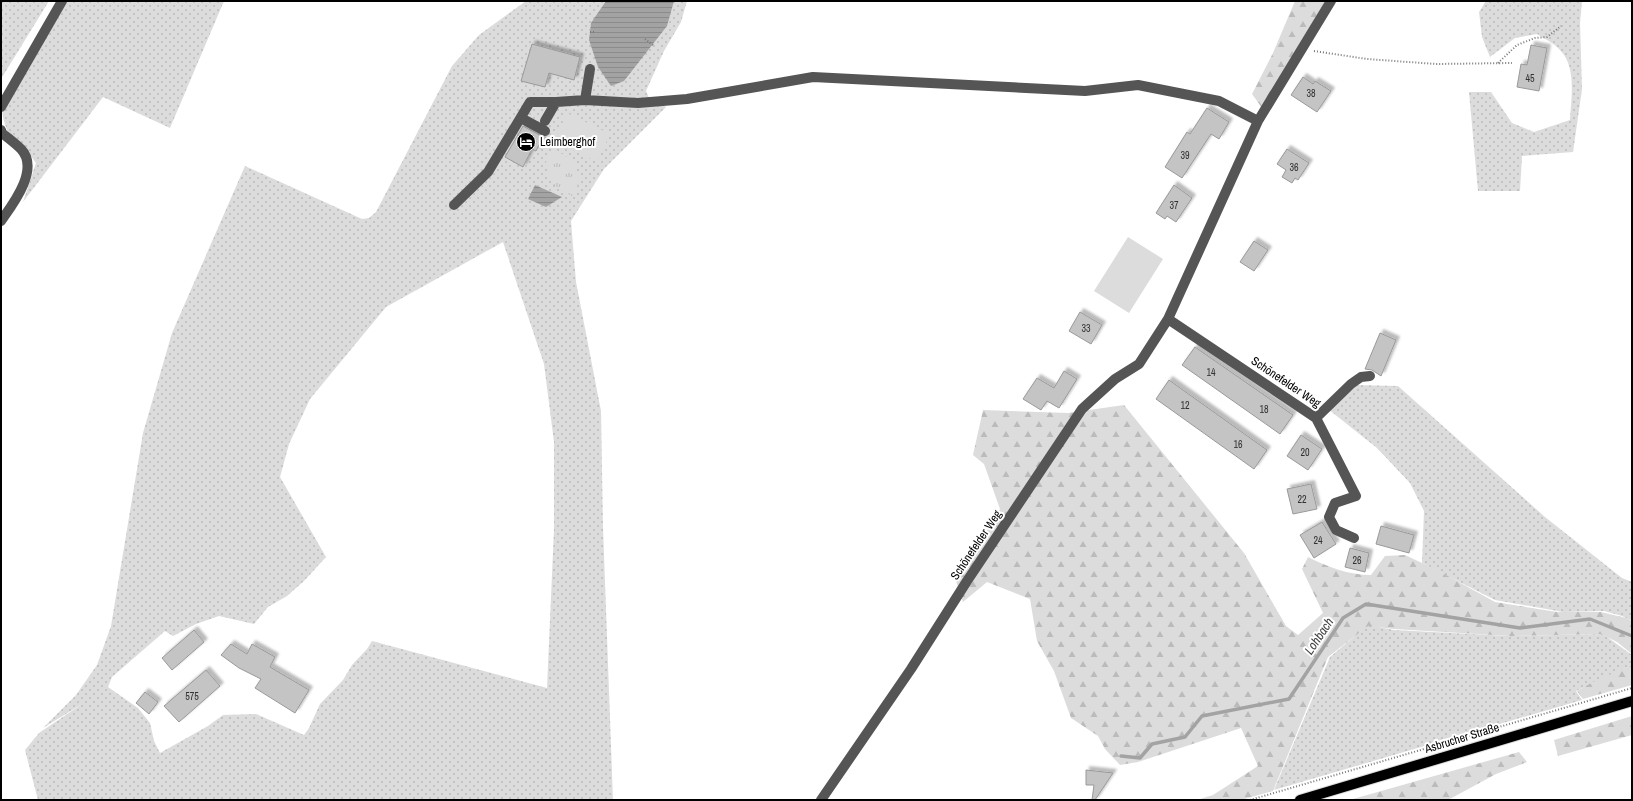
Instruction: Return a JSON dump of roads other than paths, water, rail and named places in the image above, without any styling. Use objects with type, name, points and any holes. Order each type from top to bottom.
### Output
[{"type":"main road","name":"Asbrucher Straße","points":[[1300,800],[1632,701]]},
{"type":"street","points":[[1,107],[62,1]]},
{"type":"street","name":"Schönefelder Weg","points":[[821,800],[911,669],[967,581],[1082,409],[1115,379],[1139,364],[1168,319],[1258,121],[1331,1]]},
{"type":"street","points":[[585,100],[590,69]]},
{"type":"street","points":[[454,205],[488,172],[530,102],[585,100],[638,103],[687,99],[812,77],[1086,91],[1138,85],[1219,101],[1258,121]]},
{"type":"street","points":[[521,118],[545,126],[556,102]]},
{"type":"street","points":[[1,130],[2,133],[22,150],[27,162],[28,175],[16,201],[1,222]]},
{"type":"street","name":"Schönefelder Weg","points":[[1168,319],[1316,418],[1356,496],[1335,503],[1329,517],[1336,530],[1354,538]]},
{"type":"street","points":[[1316,418],[1351,384],[1361,377],[1370,376]]},
{"type":"waterway","name":"Lohbach","points":[[1121,756],[1140,758],[1152,744],[1185,737],[1202,716],[1289,699],[1343,618],[1366,604],[1520,628],[1590,619],[1632,636]]},
{"type":"place","name":"Leimberghof","points":[[526,142]]}]
